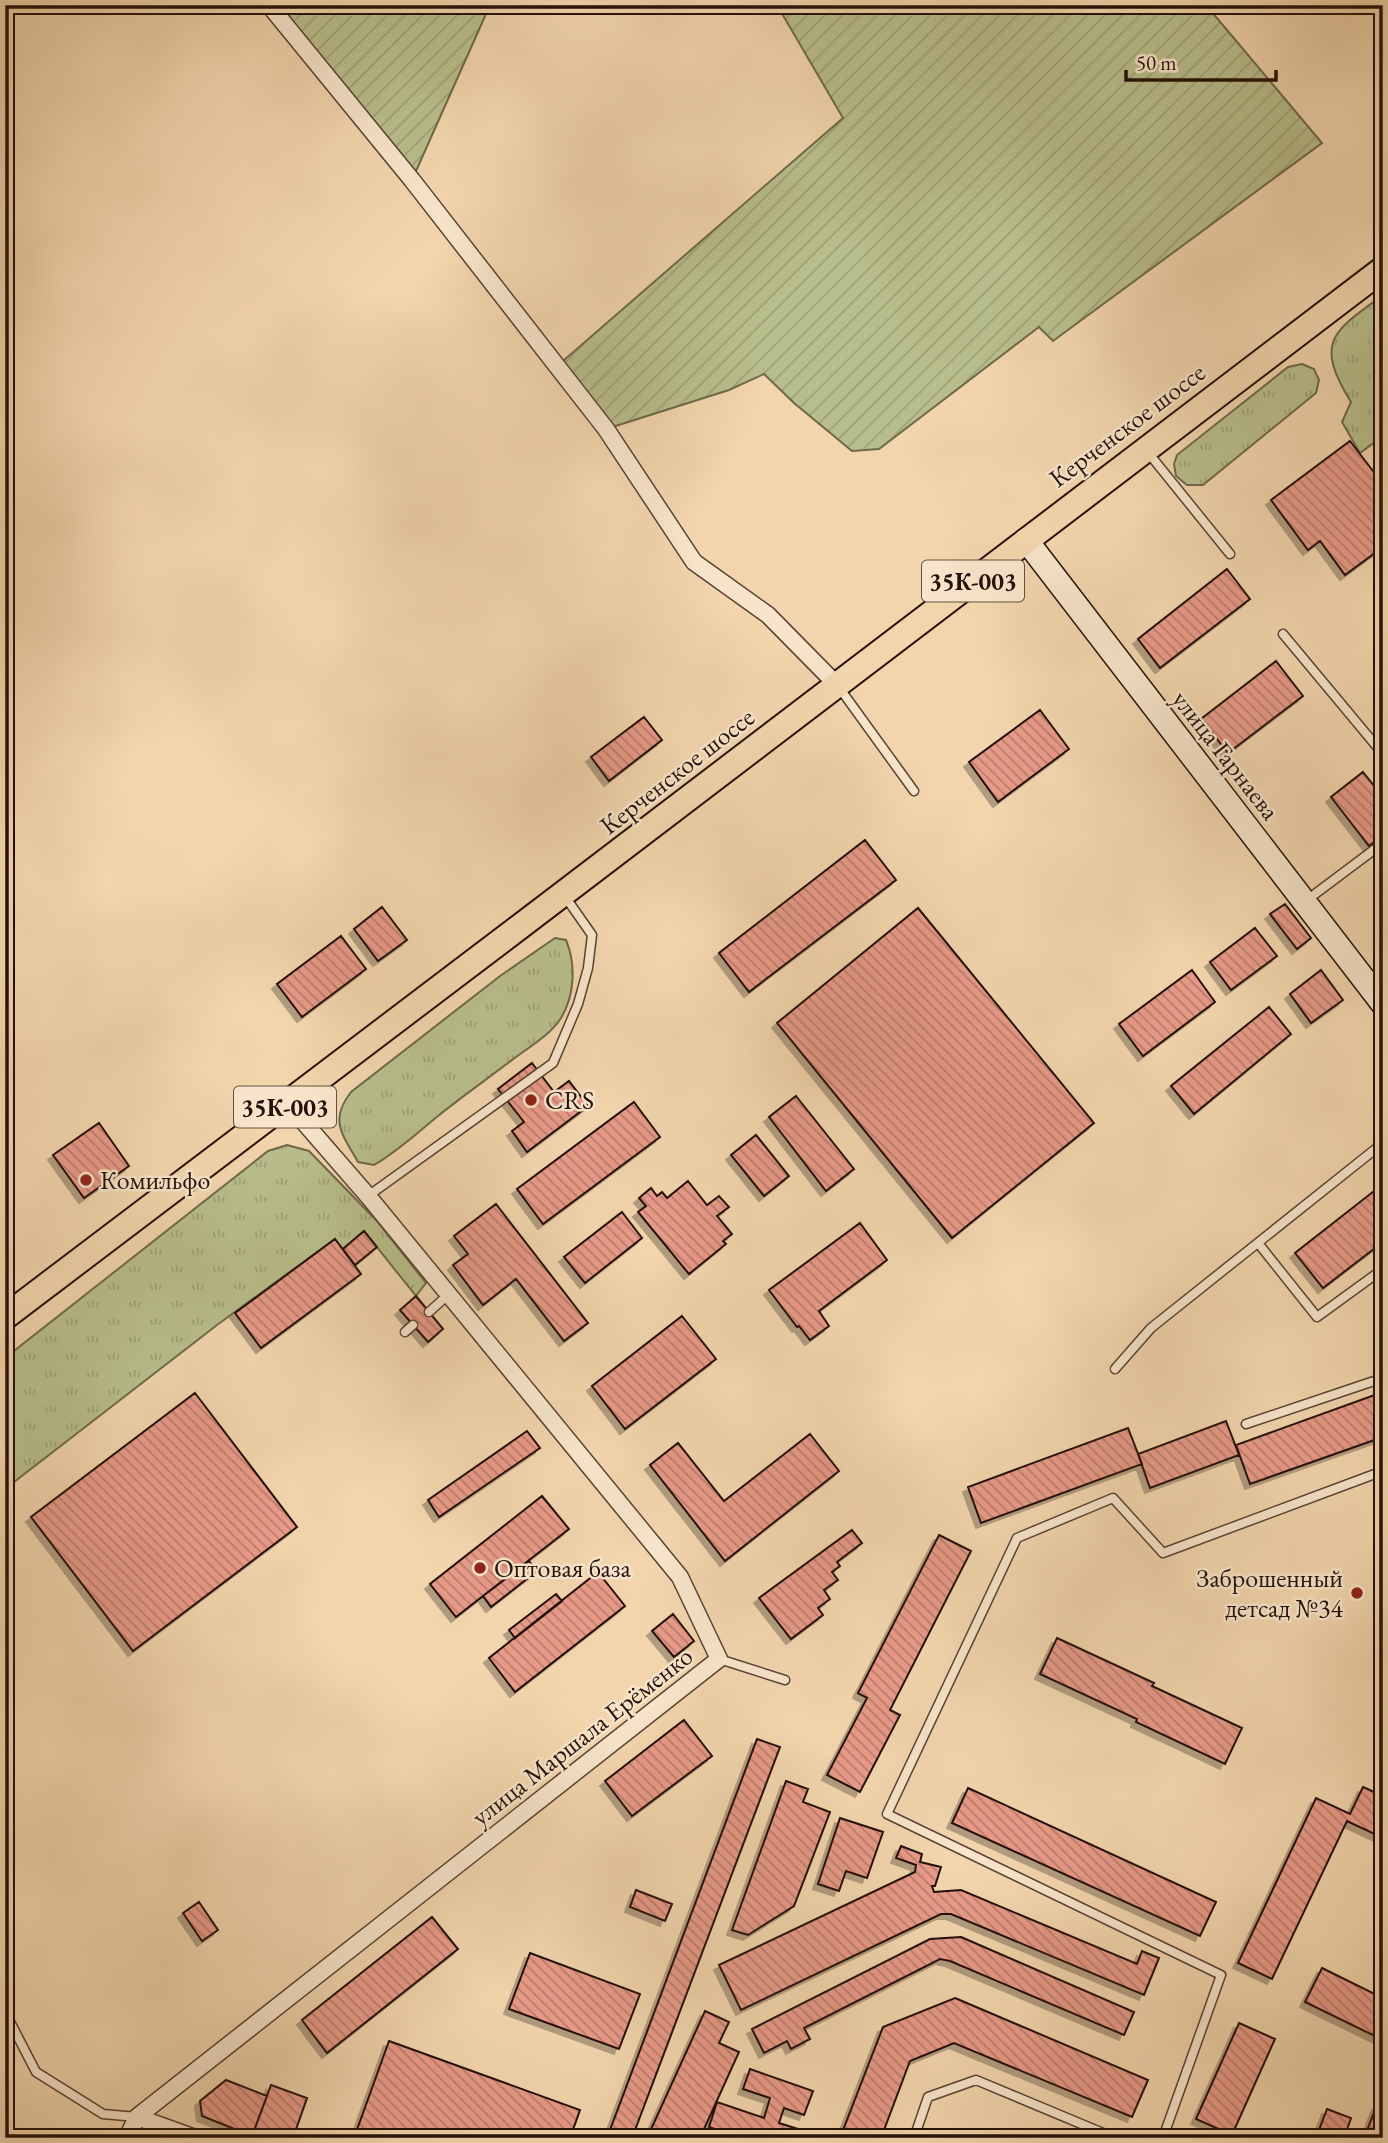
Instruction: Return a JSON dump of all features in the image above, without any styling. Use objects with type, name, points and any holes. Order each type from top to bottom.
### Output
[{"type":"main road","name":"Керченское шоссе","points":[[5,1317],[289,1105],[1144,448],[1383,269]]},
{"type":"street","points":[[269,5],[412,180],[606,429],[694,562],[768,615],[837,685]]},
{"type":"street","name":"улица Гарнаева","points":[[1026,540],[1383,1004]]},
{"type":"street","name":"улица Маршала Ерёменко","points":[[127,2138],[137,2117],[719,1660],[680,1577],[369,1196],[289,1105]]},
{"type":"street","points":[[137,2117],[195,2138]]},
{"type":"lane","points":[[1144,448],[1230,554]]},
{"type":"lane","points":[[1283,634],[1383,754]]},
{"type":"lane","points":[[837,685],[914,791]]},
{"type":"lane","points":[[1304,902],[1383,843]]},
{"type":"lane","points":[[369,1196],[553,1063],[578,1004],[592,934],[564,895]]},
{"type":"lane","points":[[1115,1369],[1151,1328],[1383,1143]]},
{"type":"lane","points":[[1258,1243],[1317,1317],[1383,1269]]},
{"type":"lane","points":[[429,1312],[449,1294]]},
{"type":"lane","points":[[405,1332],[413,1325]]},
{"type":"lane","points":[[1246,1424],[1383,1378]]},
{"type":"lane","points":[[1177,2138],[1162,2135],[1221,1976],[887,1814],[1017,1538],[1113,1498],[1163,1553],[1383,1471]]},
{"type":"lane","points":[[719,1660],[785,1680]]},
{"type":"lane","points":[[5,2012],[36,2072],[103,2114],[137,2117]]},
{"type":"lane","points":[[914,2138],[928,2097],[976,2080],[1115,2138]]},
{"type":"green space","points":[[269,5],[490,5],[412,180]]},
{"type":"green space","points":[[777,5],[1206,5],[1322,143],[1053,341],[1039,327],[879,449],[852,451],[764,374],[729,390],[606,429],[556,367],[843,118]]},
{"type":"green space","points":[[1383,295],[1383,436],[1360,453],[1342,422],[1351,402],[1333,365],[1332,351],[1334,339],[1341,329]]},
{"type":"green space","points":[[1302,364],[1314,369],[1319,380],[1316,393],[1203,485],[1187,485],[1176,476],[1174,464],[1177,455],[1288,367]]},
{"type":"green space","points":[[555,938],[566,940],[573,969],[569,999],[557,1024],[391,1154],[374,1165],[358,1162],[343,1135],[339,1119],[344,1102],[351,1092],[500,976]]},
{"type":"green space","points":[[287,1145],[309,1151],[376,1220],[426,1283],[416,1296],[364,1231],[343,1249],[335,1239],[217,1325],[5,1489],[5,1358],[268,1151]]},
{"type":"building","points":[[1350,441],[1383,484],[1383,498],[1378,501],[1383,508],[1383,547],[1345,575],[1320,541],[1308,550],[1271,500]]},
{"type":"building","points":[[1227,569],[1250,599],[1160,668],[1138,639]]},
{"type":"building","points":[[1276,661],[1303,696],[1228,753],[1201,719]]},
{"type":"building","points":[[1040,710],[1069,749],[998,802],[969,762]]},
{"type":"building","points":[[644,717],[662,740],[609,781],[591,757]]},
{"type":"building","points":[[1363,772],[1383,797],[1383,835],[1369,846],[1331,797]]},
{"type":"building","points":[[865,840],[896,880],[749,992],[719,953]]},
{"type":"building","points":[[1285,904],[1311,938],[1297,949],[1270,914]]},
{"type":"building","points":[[382,907],[407,940],[378,961],[354,929]]},
{"type":"building","points":[[918,908],[1094,1123],[952,1238],[777,1023]]},
{"type":"building","points":[[1255,928],[1277,956],[1231,990],[1210,962]]},
{"type":"building","points":[[341,936],[366,969],[302,1017],[277,984]]},
{"type":"building","points":[[1192,970],[1215,1002],[1143,1056],[1119,1024]]},
{"type":"building","points":[[1321,970],[1343,1000],[1311,1023],[1290,994]]},
{"type":"building","points":[[1269,1007],[1291,1034],[1194,1114],[1171,1086]]},
{"type":"building","points":[[532,1063],[554,1092],[569,1081],[588,1106],[527,1152],[512,1131],[524,1122],[498,1089]]},
{"type":"building","points":[[796,1096],[854,1169],[826,1191],[769,1117]]},
{"type":"building","points":[[634,1102],[660,1137],[543,1224],[517,1189]]},
{"type":"building","points":[[99,1123],[129,1166],[84,1198],[53,1155]]},
{"type":"building","points":[[756,1135],[789,1176],[764,1196],[731,1155]]},
{"type":"building","points":[[688,1181],[707,1205],[719,1196],[729,1207],[717,1216],[732,1234],[723,1241],[726,1244],[689,1274],[638,1212],[646,1206],[639,1198],[651,1188],[657,1196],[662,1192],[667,1198]]},
{"type":"building","points":[[1383,1184],[1383,1242],[1323,1288],[1295,1253]]},
{"type":"building","points":[[496,1204],[588,1323],[564,1341],[516,1279],[483,1305],[453,1265],[468,1254],[454,1236]]},
{"type":"building","points":[[622,1212],[642,1238],[585,1283],[564,1257]]},
{"type":"building","points":[[860,1223],[887,1260],[819,1311],[829,1326],[810,1340],[769,1290]]},
{"type":"building","points":[[364,1231],[377,1247],[355,1265],[343,1249]]},
{"type":"building","points":[[335,1239],[361,1274],[261,1348],[235,1313]]},
{"type":"building","points":[[416,1296],[443,1329],[428,1342],[400,1310]]},
{"type":"building","points":[[682,1316],[716,1359],[625,1429],[592,1386]]},
{"type":"building","points":[[1383,1392],[1383,1437],[1250,1484],[1236,1445]]},
{"type":"building","points":[[195,1393],[297,1527],[133,1651],[31,1517]]},
{"type":"building","points":[[1226,1421],[1239,1455],[1150,1488],[1138,1454]]},
{"type":"building","points":[[1128,1428],[1142,1464],[981,1523],[968,1487]]},
{"type":"building","points":[[527,1431],[540,1448],[439,1517],[428,1500]]},
{"type":"building","points":[[810,1434],[839,1471],[725,1561],[650,1465],[678,1443],[724,1501]]},
{"type":"building","points":[[542,1496],[569,1529],[456,1617],[430,1584]]},
{"type":"building","points":[[852,1530],[862,1543],[837,1562],[840,1566],[832,1572],[838,1580],[824,1590],[830,1599],[818,1608],[823,1615],[791,1639],[759,1598]]},
{"type":"building","points":[[939,1535],[971,1551],[890,1710],[900,1715],[860,1792],[827,1775],[867,1698],[858,1693]]},
{"type":"building","points":[[529,1561],[537,1571],[491,1607],[483,1596]]},
{"type":"building","points":[[598,1572],[625,1606],[515,1692],[489,1658]]},
{"type":"building","points":[[556,1594],[562,1601],[515,1638],[509,1630]]},
{"type":"building","points":[[673,1614],[694,1641],[674,1657],[652,1631]]},
{"type":"building","points":[[1057,1638],[1242,1728],[1225,1764],[1040,1674]]},
{"type":"building","points":[[684,1720],[712,1756],[632,1816],[605,1781]]},
{"type":"building","points":[[757,1739],[780,1747],[632,2138],[607,2138]]},
{"type":"building","points":[[786,1781],[808,1789],[803,1802],[830,1812],[794,1906],[748,1935],[732,1930]]},
{"type":"building","points":[[1363,1787],[1383,1796],[1383,1838],[1347,1821],[1272,1979],[1238,1963],[1316,1798],[1350,1814]]},
{"type":"building","points":[[968,1788],[1216,1902],[1200,1936],[952,1823]]},
{"type":"building","points":[[840,1818],[883,1832],[867,1878],[846,1871],[839,1891],[818,1884]]},
{"type":"building","points":[[901,1846],[922,1854],[920,1862],[941,1867],[935,1886],[932,1886],[934,1892],[961,1890],[1137,1964],[1142,1951],[1159,1958],[1144,1995],[951,1914],[941,1914],[741,2010],[719,1965],[915,1872],[916,1865],[896,1858]]},
{"type":"building","points":[[636,1890],[672,1904],[665,1921],[630,1907]]},
{"type":"building","points":[[199,1902],[218,1930],[202,1941],[183,1913]]},
{"type":"building","points":[[432,1917],[458,1949],[327,2053],[302,2020]]},
{"type":"building","points":[[961,1937],[1134,2012],[1124,2035],[940,1959],[804,2028],[810,2039],[791,2049],[787,2041],[764,2053],[752,2029],[930,1939]]},
{"type":"building","points":[[530,1953],[640,1994],[619,2049],[509,2009]]},
{"type":"building","points":[[1322,1968],[1383,1998],[1383,2040],[1305,2002]]},
{"type":"building","points":[[955,1998],[1148,2080],[1132,2117],[954,2043],[910,2061],[881,2138],[840,2138],[883,2027]]},
{"type":"building","points":[[705,2011],[729,2022],[719,2043],[739,2052],[700,2138],[647,2138]]},
{"type":"building","points":[[1239,2023],[1275,2039],[1232,2135],[1196,2119]]},
{"type":"building","points":[[389,2041],[580,2110],[570,2138],[354,2138]]},
{"type":"building","points":[[750,2069],[813,2091],[804,2115],[784,2108],[779,2123],[801,2130],[798,2138],[740,2138],[709,2127],[717,2102],[764,2118],[770,2098],[743,2089]]},
{"type":"building","points":[[226,2080],[267,2096],[252,2136],[202,2116],[200,2101]]},
{"type":"building","points":[[271,2085],[307,2098],[293,2138],[252,2136]]},
{"type":"building","points":[[1377,2105],[1383,2107],[1383,2138],[1364,2138]]},
{"type":"building","points":[[1327,2109],[1351,2118],[1344,2138],[1316,2138]]},
{"type":"place","name":"CRS","points":[[531,1100]]},
{"type":"place","name":"Комильфо","points":[[86,1180]]},
{"type":"place","name":"Оптовая база","points":[[480,1568]]},
{"type":"place","name":"Заброшенный детсад №34","points":[[1357,1593]]}]
